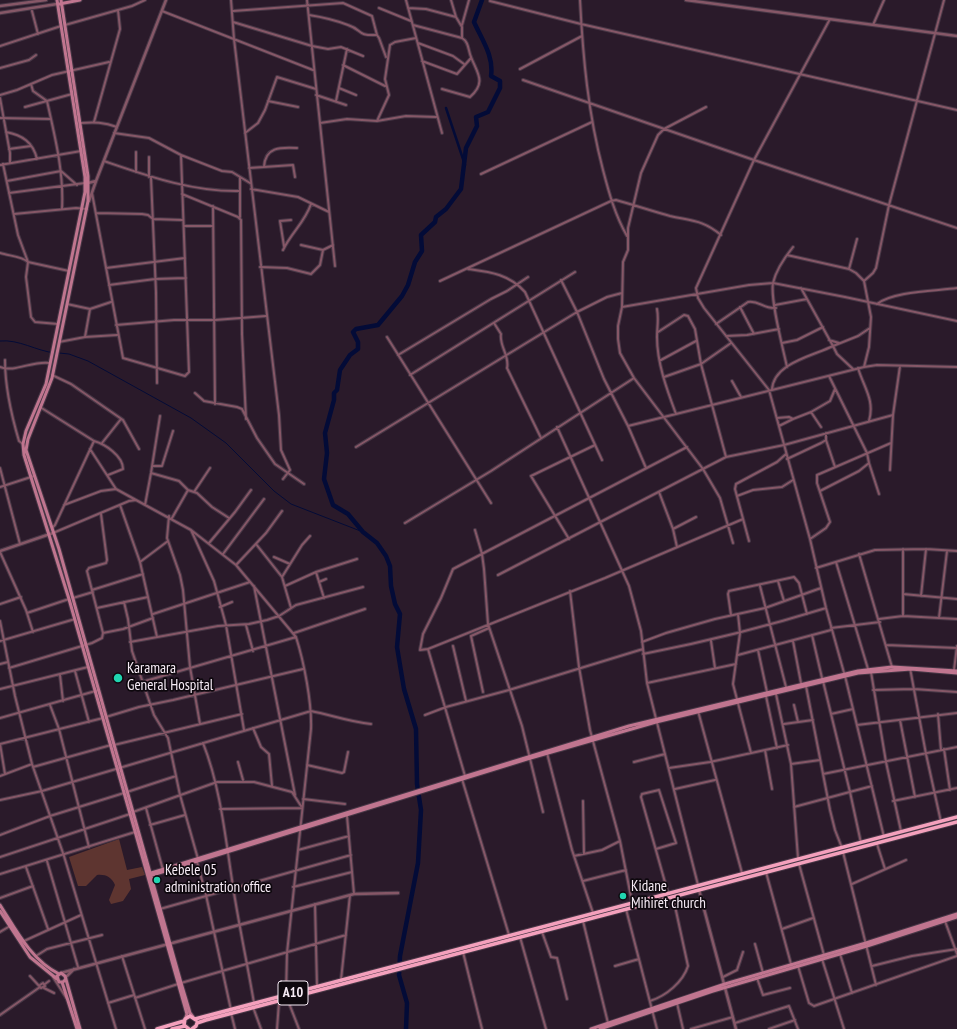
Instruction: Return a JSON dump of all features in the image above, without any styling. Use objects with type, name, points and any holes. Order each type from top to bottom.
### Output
[{"type":"highway","name":"A10","points":[[843,850],[884,836],[957,818]]},
{"type":"highway","name":"A10","points":[[172,1029],[188,1028],[195,1023],[231,1011],[510,935],[542,930],[583,920],[672,896],[742,874],[957,822]]},
{"type":"highway","name":"A10","points":[[406,964],[463,951],[632,902],[766,871],[798,860]]},
{"type":"highway","name":"A10","points":[[254,1005],[278,1000],[317,986],[387,969]]},
{"type":"highway","name":"A10","points":[[157,1029],[185,1019],[195,1023]]},
{"type":"highway","points":[[185,1019],[188,1028]]},
{"type":"main road","points":[[80,0],[59,2],[80,123],[88,201],[70,271],[46,384],[26,431],[23,444],[24,455],[50,528],[113,745],[135,832],[160,909],[168,944]]},
{"type":"main road","points":[[32,477],[26,445],[52,375],[85,208],[87,183],[72,94],[70,71]]},
{"type":"main road","points":[[70,598],[84,646],[88,667],[97,690]]},
{"type":"main road","points":[[766,693],[806,685],[845,674],[892,667],[956,671]]},
{"type":"main road","points":[[869,670],[910,668]]},
{"type":"main road","points":[[656,720],[698,711],[801,683],[822,680]]},
{"type":"main road","points":[[149,875],[591,739],[656,720],[737,701]]},
{"type":"main road","points":[[529,758],[591,739]]},
{"type":"main road","points":[[301,828],[347,816],[402,797]]},
{"type":"main road","points":[[131,813],[187,1014],[185,1019]]},
{"type":"main road","points":[[149,875],[197,860]]},
{"type":"main road","points":[[0,905],[35,957],[50,969],[60,973],[66,978],[80,1029]]},
{"type":"main road","points":[[0,911],[30,957],[62,982],[77,1029]]},
{"type":"main road","points":[[591,1029],[677,1003],[725,985],[757,978],[840,954],[957,914]]},
{"type":"main road","points":[[600,1029],[607,1028],[652,1010],[763,973],[866,945],[957,917]]},
{"type":"main road","points":[[57,978],[60,973]]},
{"type":"main road","points":[[62,982],[66,978]]},
{"type":"main road","points":[[179,984],[195,1023]]},
{"type":"street","points":[[0,6],[46,0]]},
{"type":"street","points":[[0,46],[118,10],[145,0]]},
{"type":"street","points":[[88,201],[166,0]]},
{"type":"street","points":[[231,0],[250,183],[279,415],[281,450],[287,461],[288,473],[283,479]]},
{"type":"street","points":[[307,0],[313,70],[335,266]]},
{"type":"street","points":[[406,0],[436,117],[442,133]]},
{"type":"street","points":[[451,0],[456,17],[462,27]]},
{"type":"street","points":[[462,38],[462,27],[469,0]]},
{"type":"street","points":[[580,0],[582,36],[592,122],[611,201],[628,237]]},
{"type":"street","points":[[686,0],[957,36]]},
{"type":"street","points":[[873,25],[884,0]]},
{"type":"street","points":[[864,281],[876,268],[889,206],[944,0]]},
{"type":"street","points":[[0,13],[59,2]]},
{"type":"street","points":[[490,2],[957,110]]},
{"type":"street","points":[[233,11],[343,3],[368,12],[374,21],[376,35],[379,38],[387,58]]},
{"type":"street","points":[[379,8],[412,21]]},
{"type":"street","points":[[408,8],[426,9],[456,17]]},
{"type":"street","points":[[94,122],[98,102],[106,81],[109,62],[120,29],[118,10]]},
{"type":"street","points":[[32,11],[38,34]]},
{"type":"street","points":[[162,11],[313,70]]},
{"type":"street","points":[[309,15],[327,18],[351,26],[362,35],[376,35]]},
{"type":"street","points":[[830,19],[754,160],[722,235],[696,288],[697,294],[704,308],[770,390],[787,459],[810,538],[831,629],[845,674],[884,836]]},
{"type":"street","points":[[233,22],[312,46],[328,49],[341,47],[363,56]]},
{"type":"street","points":[[413,25],[462,38],[468,43],[471,57],[480,75],[478,86],[473,95],[468,98],[442,89]]},
{"type":"street","points":[[520,69],[582,36]]},
{"type":"street","points":[[378,121],[389,95],[385,86],[387,58],[390,45],[395,42],[416,38]]},
{"type":"street","points":[[418,43],[453,56],[464,64]]},
{"type":"street","points":[[336,101],[347,49]]},
{"type":"street","points":[[0,68],[29,60],[36,55]]},
{"type":"street","points":[[422,61],[452,74],[456,74],[471,57]]},
{"type":"street","points":[[0,95],[52,75],[109,62]]},
{"type":"street","points":[[343,65],[385,86]]},
{"type":"street","points":[[245,133],[258,124],[276,79],[279,77],[316,89]]},
{"type":"street","points":[[523,80],[957,228]]},
{"type":"street","points":[[31,84],[32,91],[47,101],[59,155],[64,187],[62,209]]},
{"type":"street","points":[[339,88],[356,95]]},
{"type":"street","points":[[25,107],[72,94]]},
{"type":"street","points":[[316,95],[346,105]]},
{"type":"street","points":[[0,98],[2,118],[11,157],[10,163]]},
{"type":"street","points":[[268,101],[298,107]]},
{"type":"street","points":[[706,106],[664,129],[658,136],[642,173],[628,228],[628,250],[623,262],[622,307],[618,326],[618,339],[620,352],[634,378],[703,469],[720,498],[733,543]]},
{"type":"street","points":[[320,123],[347,119],[378,121],[406,116],[436,117]]},
{"type":"street","points":[[2,118],[51,120]]},
{"type":"street","points":[[481,174],[592,122]]},
{"type":"street","points":[[80,123],[107,123],[117,128]]},
{"type":"street","points":[[6,132],[24,138],[35,150],[37,159]]},
{"type":"street","points":[[114,133],[149,138],[181,156],[222,171],[232,172],[250,183]]},
{"type":"street","points":[[9,149],[31,146]]},
{"type":"street","points":[[264,167],[265,156],[267,153],[277,149],[297,148]]},
{"type":"street","points":[[59,324],[34,322],[32,320],[26,277],[28,262],[18,235],[7,181],[1,165],[81,151]]},
{"type":"street","points":[[136,152],[136,172]]},
{"type":"street","points":[[92,192],[123,358],[185,376],[189,372],[184,226],[182,220],[181,156]]},
{"type":"street","points":[[149,157],[155,261],[158,368],[157,382]]},
{"type":"street","points":[[104,161],[150,177],[181,185],[240,191]]},
{"type":"street","points":[[249,168],[293,165],[295,177]]},
{"type":"street","points":[[7,181],[61,171]]},
{"type":"street","points":[[61,171],[76,185]]},
{"type":"street","points":[[240,178],[246,419]]},
{"type":"street","points":[[9,193],[64,187],[96,181]]},
{"type":"street","points":[[251,189],[298,197],[330,212]]},
{"type":"street","points":[[182,194],[240,218]]},
{"type":"street","points":[[440,281],[616,200],[671,216],[702,221],[710,225],[722,235]]},
{"type":"street","points":[[283,250],[288,239],[304,220],[311,204]]},
{"type":"street","points":[[213,206],[215,320],[214,404]]},
{"type":"street","points":[[14,214],[85,208]]},
{"type":"street","points":[[96,213],[142,214],[148,215],[152,219],[182,220]]},
{"type":"street","points":[[284,247],[280,221],[291,220]]},
{"type":"street","points":[[184,226],[213,226]]},
{"type":"street","points":[[849,269],[857,239]]},
{"type":"street","points":[[301,245],[323,250],[333,245]]},
{"type":"street","points":[[787,367],[779,329],[773,284],[786,255],[793,247]]},
{"type":"street","points":[[260,267],[287,268],[311,274],[320,265],[323,250]]},
{"type":"street","points":[[0,253],[15,258],[23,258],[28,262],[70,271]]},
{"type":"street","points":[[786,255],[849,269],[856,273],[864,281],[871,317],[869,347],[864,367]]},
{"type":"street","points":[[106,268],[185,258]]},
{"type":"street","points":[[467,268],[500,274],[518,284],[530,300],[602,460]]},
{"type":"street","points":[[410,375],[575,272]]},
{"type":"street","points":[[398,355],[528,277]]},
{"type":"street","points":[[109,285],[155,279],[186,278]]},
{"type":"street","points":[[561,280],[577,312],[604,379],[612,392],[646,468]]},
{"type":"street","points":[[622,307],[697,294],[773,284],[801,288],[957,321]]},
{"type":"street","points":[[801,288],[837,354],[853,370]]},
{"type":"street","points":[[878,304],[883,300],[899,296],[957,288]]},
{"type":"street","points":[[356,447],[577,312],[607,297],[622,293]]},
{"type":"street","points":[[775,305],[807,299]]},
{"type":"street","points":[[716,324],[740,307],[753,301],[759,303],[764,308],[776,308]]},
{"type":"street","points":[[67,304],[90,309],[112,302]]},
{"type":"street","points":[[740,307],[754,334]]},
{"type":"street","points":[[85,337],[90,309]]},
{"type":"street","points":[[657,309],[658,332],[664,378],[676,414]]},
{"type":"street","points":[[658,332],[686,314],[694,329],[701,364],[726,457]]},
{"type":"street","points":[[116,325],[187,320],[243,319],[266,316]]},
{"type":"street","points":[[494,323],[501,334],[500,341],[506,355],[507,368],[541,438]]},
{"type":"street","points":[[782,344],[797,340],[823,327]]},
{"type":"street","points":[[770,390],[774,379],[787,367],[832,346],[840,344],[870,327]]},
{"type":"street","points":[[726,336],[754,334],[779,329]]},
{"type":"street","points":[[59,342],[85,337],[118,334]]},
{"type":"street","points":[[387,337],[491,503]]},
{"type":"street","points":[[829,340],[840,344]]},
{"type":"street","points":[[661,360],[696,341]]},
{"type":"street","points":[[664,378],[701,364],[732,343]]},
{"type":"street","points":[[5,360],[11,414],[19,441],[23,444]]},
{"type":"street","points":[[0,367],[5,369],[32,363],[50,362]]},
{"type":"street","points":[[628,426],[858,368],[877,365],[957,367]]},
{"type":"street","points":[[890,470],[893,415],[900,366]]},
{"type":"street","points":[[858,368],[872,403],[872,411],[869,421]]},
{"type":"street","points":[[52,375],[71,384],[127,424],[139,449]]},
{"type":"street","points":[[829,376],[867,453],[872,476],[879,494]]},
{"type":"street","points":[[405,523],[476,481],[634,378]]},
{"type":"street","points":[[732,381],[741,397]]},
{"type":"street","points":[[779,426],[811,412],[830,401],[835,388]]},
{"type":"street","points":[[195,393],[204,400],[214,404],[242,409],[246,419],[275,464],[304,484]]},
{"type":"street","points":[[37,406],[94,441],[102,443],[114,453],[124,466],[121,470],[108,475]]},
{"type":"street","points":[[811,412],[821,427]]},
{"type":"street","points":[[498,575],[726,457],[784,445],[893,415]]},
{"type":"street","points":[[145,504],[152,473],[160,416]]},
{"type":"street","points":[[777,418],[789,417],[793,419]]},
{"type":"street","points":[[102,443],[121,419]]},
{"type":"street","points":[[558,427],[629,586],[637,615],[647,683],[736,1029]]},
{"type":"street","points":[[153,466],[162,466],[173,431]]},
{"type":"street","points":[[826,433],[826,440],[835,467]]},
{"type":"street","points":[[787,459],[826,440]]},
{"type":"street","points":[[50,528],[55,525],[94,441]]},
{"type":"street","points":[[810,538],[826,528],[830,522],[820,491],[817,475],[891,443]]},
{"type":"street","points":[[569,539],[556,515],[531,476],[596,445]]},
{"type":"street","points":[[687,448],[453,569],[441,598],[422,634],[420,650],[428,649],[622,571],[743,519]]},
{"type":"street","points":[[90,449],[116,489],[170,517],[191,530],[236,565],[296,637],[311,711],[311,729],[287,953],[287,996],[298,1029]]},
{"type":"street","points":[[749,541],[735,489],[737,482],[771,466],[786,454]]},
{"type":"street","points":[[820,491],[859,471],[869,463]]},
{"type":"street","points":[[0,468],[20,544]]},
{"type":"street","points":[[194,492],[210,468]]},
{"type":"street","points":[[152,473],[179,481],[188,490],[194,492],[230,518]]},
{"type":"street","points":[[0,487],[32,477]]},
{"type":"street","points":[[737,496],[753,490],[782,487],[793,480]]},
{"type":"street","points":[[64,505],[101,492],[116,489]]},
{"type":"street","points":[[188,490],[167,522],[168,541],[180,575],[190,668],[196,694],[200,724]]},
{"type":"street","points":[[209,543],[230,518],[250,490]]},
{"type":"street","points":[[659,492],[673,529],[677,547]]},
{"type":"street","points":[[223,554],[264,499]]},
{"type":"street","points":[[33,632],[21,598],[0,552],[136,500]]},
{"type":"street","points":[[120,505],[140,562],[157,637]]},
{"type":"street","points":[[236,565],[256,544],[282,511]]},
{"type":"street","points":[[9,668],[84,646],[102,638],[103,633],[88,569],[106,563],[107,560],[101,514]]},
{"type":"street","points":[[673,529],[696,518]]},
{"type":"street","points":[[191,530],[214,582],[226,626],[244,730]]},
{"type":"street","points":[[475,530],[482,554],[488,624],[503,665],[509,690],[522,726],[543,812]]},
{"type":"street","points":[[282,578],[302,545],[310,536]]},
{"type":"street","points":[[140,562],[168,541]]},
{"type":"street","points":[[256,544],[282,578],[286,586],[291,608]]},
{"type":"street","points":[[903,549],[903,616]]},
{"type":"street","points":[[816,568],[875,550],[926,549],[957,552]]},
{"type":"street","points":[[921,596],[926,549]]},
{"type":"street","points":[[939,618],[940,598],[947,551]]},
{"type":"street","points":[[859,554],[892,667]]},
{"type":"street","points":[[274,557],[290,564]]},
{"type":"street","points":[[286,586],[316,572],[357,558]]},
{"type":"street","points":[[836,562],[869,670],[893,801],[901,832]]},
{"type":"street","points":[[316,572],[324,598]]},
{"type":"street","points":[[27,613],[143,574]]},
{"type":"street","points":[[731,615],[728,592],[760,586],[794,577],[797,579],[807,614]]},
{"type":"street","points":[[319,582],[326,579]]},
{"type":"street","points":[[778,581],[784,601]]},
{"type":"street","points":[[153,614],[250,582]]},
{"type":"street","points":[[253,585],[295,795],[302,807]]},
{"type":"street","points":[[760,586],[786,687]]},
{"type":"street","points":[[130,642],[261,621],[279,616],[291,608],[363,587]]},
{"type":"street","points":[[642,642],[666,633],[731,615],[765,608],[821,588]]},
{"type":"street","points":[[570,591],[579,667],[591,739],[620,841],[632,902]]},
{"type":"street","points":[[903,594],[957,599]]},
{"type":"street","points":[[97,608],[149,597]]},
{"type":"street","points":[[0,604],[21,598]]},
{"type":"street","points":[[124,602],[132,651],[142,682],[156,720],[166,731],[180,795],[206,895],[235,1029]]},
{"type":"street","points":[[220,607],[232,602]]},
{"type":"street","points":[[643,654],[711,641],[770,626],[826,608]]},
{"type":"street","points":[[294,633],[365,609]]},
{"type":"street","points":[[738,614],[740,633],[733,684],[751,753]]},
{"type":"street","points":[[879,619],[903,616],[957,619]]},
{"type":"street","points":[[103,633],[129,627],[153,618]]},
{"type":"street","points":[[0,641],[5,641],[75,619]]},
{"type":"street","points":[[0,621],[19,713],[32,764],[64,856],[116,1029]]},
{"type":"street","points":[[738,655],[775,646],[831,629],[855,624],[880,622]]},
{"type":"street","points":[[245,624],[253,651]]},
{"type":"street","points":[[483,692],[471,636],[489,628]]},
{"type":"street","points":[[812,635],[861,843]]},
{"type":"street","points":[[142,682],[253,651],[296,637]]},
{"type":"street","points":[[711,641],[715,668]]},
{"type":"street","points":[[792,641],[801,683]]},
{"type":"street","points":[[886,645],[957,648],[956,671]]},
{"type":"street","points":[[453,646],[466,701]]},
{"type":"street","points":[[428,649],[446,707],[463,778],[510,935]]},
{"type":"street","points":[[425,715],[446,707],[509,690],[579,667],[643,649]]},
{"type":"street","points":[[758,650],[777,748]]},
{"type":"street","points":[[0,664],[8,662]]},
{"type":"street","points":[[647,683],[736,664]]},
{"type":"street","points":[[0,689],[88,667]]},
{"type":"street","points":[[910,668],[926,754],[941,822]]},
{"type":"street","points":[[5,774],[0,744],[89,722],[139,707],[150,706],[237,684],[272,678],[303,669]]},
{"type":"street","points":[[75,671],[89,722]]},
{"type":"street","points":[[60,675],[63,701]]},
{"type":"street","points":[[806,685],[835,830],[843,850],[852,884],[876,985]]},
{"type":"street","points":[[873,690],[914,689],[957,692]]},
{"type":"street","points":[[0,718],[50,705],[97,690]]},
{"type":"street","points":[[776,692],[784,724],[791,764],[798,860],[825,956]]},
{"type":"street","points":[[50,705],[59,729],[67,758],[89,847]]},
{"type":"street","points":[[794,705],[798,722]]},
{"type":"street","points":[[831,714],[853,709]]},
{"type":"street","points":[[0,800],[42,791],[311,711],[327,714],[348,721],[371,724]]},
{"type":"street","points":[[698,711],[710,762],[742,874]]},
{"type":"street","points":[[857,725],[919,716],[957,713]]},
{"type":"street","points":[[33,767],[166,731],[242,714]]},
{"type":"street","points":[[938,714],[950,790]]},
{"type":"street","points":[[900,719],[906,758],[915,797]]},
{"type":"street","points":[[784,724],[813,720]]},
{"type":"street","points":[[253,728],[261,747],[270,754],[272,786]]},
{"type":"street","points":[[203,743],[216,782],[254,1005],[261,1029]]},
{"type":"street","points":[[669,768],[710,762],[788,745]]},
{"type":"street","points":[[823,774],[957,747]]},
{"type":"street","points":[[764,750],[772,789]]},
{"type":"street","points":[[307,765],[342,773],[344,772],[348,752]]},
{"type":"street","points":[[547,753],[574,856],[593,913]]},
{"type":"street","points":[[634,762],[665,754]]},
{"type":"street","points":[[791,764],[820,760]]},
{"type":"street","points":[[238,762],[243,781]]},
{"type":"street","points":[[0,776],[32,764]]},
{"type":"street","points":[[0,835],[50,816],[80,808],[176,776]]},
{"type":"street","points":[[674,789],[715,780]]},
{"type":"street","points":[[0,857],[58,838],[84,827],[146,808],[216,782],[243,781],[272,786],[292,792],[295,795]]},
{"type":"street","points":[[794,807],[872,786]]},
{"type":"street","points":[[893,801],[957,788]]},
{"type":"street","points":[[656,849],[676,843],[659,790],[642,794],[641,796],[668,893]]},
{"type":"street","points":[[303,799],[345,804]]},
{"type":"street","points":[[583,801],[584,854]]},
{"type":"street","points":[[220,809],[302,807]]},
{"type":"street","points":[[146,808],[163,870]]},
{"type":"street","points":[[150,824],[185,815]]},
{"type":"street","points":[[341,980],[352,894],[352,872],[347,816]]},
{"type":"street","points":[[0,874],[64,856],[135,832]]},
{"type":"street","points":[[298,850],[349,836]]},
{"type":"street","points":[[574,856],[602,850],[620,841]]},
{"type":"street","points":[[877,842],[885,869]]},
{"type":"street","points":[[160,909],[233,887],[350,855]]},
{"type":"street","points":[[47,860],[71,944],[76,968]]},
{"type":"street","points":[[852,884],[906,860]]},
{"type":"street","points":[[26,867],[48,928]]},
{"type":"street","points":[[582,881],[626,870]]},
{"type":"street","points":[[766,871],[791,965]]},
{"type":"street","points":[[293,887],[352,872]]},
{"type":"street","points":[[0,898],[33,886]]},
{"type":"street","points":[[60,973],[352,894],[398,893]]},
{"type":"street","points":[[650,1001],[662,996],[674,986],[688,966],[672,896]]},
{"type":"street","points":[[315,904],[317,986]]},
{"type":"street","points":[[626,908],[657,1029]]},
{"type":"street","points":[[24,941],[48,928],[82,915]]},
{"type":"street","points":[[782,929],[814,918]]},
{"type":"street","points":[[583,920],[608,1023]]},
{"type":"street","points":[[798,966],[811,1005],[814,1006],[957,955],[945,921]]},
{"type":"street","points":[[0,932],[10,926]]},
{"type":"street","points":[[542,930],[550,957],[558,958],[568,999]]},
{"type":"street","points":[[519,934],[546,1029]]},
{"type":"street","points":[[35,957],[47,949],[102,935]]},
{"type":"street","points":[[108,1003],[134,997],[247,963],[346,936]]},
{"type":"street","points":[[755,944],[763,973]]},
{"type":"street","points":[[872,966],[912,956],[956,949]]},
{"type":"street","points":[[463,951],[482,1029]]},
{"type":"street","points":[[723,977],[737,970],[743,952]]},
{"type":"street","points":[[840,954],[852,993]]},
{"type":"street","points":[[122,956],[145,1029]]},
{"type":"street","points":[[615,966],[639,959]]},
{"type":"street","points":[[822,959],[844,1029]]},
{"type":"street","points":[[66,978],[76,968]]},
{"type":"street","points":[[51,974],[69,1002]]},
{"type":"street","points":[[30,976],[40,986],[54,993]]},
{"type":"street","points":[[757,978],[763,995],[790,988]]},
{"type":"street","points":[[0,1015],[40,986],[41,983],[45,984],[49,981]]},
{"type":"street","points":[[44,988],[45,984]]},
{"type":"street","points":[[277,1029],[278,1000]]},
{"type":"street","points":[[677,1003],[683,1029]]},
{"type":"street","points":[[734,1023],[789,1006],[798,1029]]},
{"type":"street","points":[[691,1029],[733,1017]]},
{"type":"street","points":[[769,1029],[795,1020]]},
{"type":"shaded area","points":[[119,839],[127,870],[142,867],[145,875],[129,879],[131,889],[123,901],[111,904],[109,900],[115,885],[112,880],[103,875],[97,875],[86,886],[78,886],[69,857]]},
{"type":"waterway","points":[[406,1029],[407,1003],[399,975],[400,956],[418,863],[421,810],[417,784],[416,729],[404,689],[397,647],[400,614],[395,604],[391,586],[390,566],[386,556],[377,543],[363,532],[348,514],[333,505],[324,479],[327,453],[325,433],[334,400],[334,393],[337,390],[340,370],[350,355],[358,349],[358,342],[353,332],[356,329],[378,325],[402,296],[408,285],[415,262],[422,251],[421,235],[435,222],[436,217],[446,209],[461,189],[466,148],[477,126],[476,117],[488,112],[500,88],[500,81],[491,76],[491,62],[489,55],[474,22],[482,0]]},
{"type":"waterway","points":[[446,108],[465,165]]},
{"type":"waterway","points":[[0,341],[21,343],[55,353]]},
{"type":"waterway","points":[[59,353],[69,354],[88,361],[191,418],[226,443],[274,491],[291,504],[363,532]]},
{"type":"place","name":"Karamara General Hospital","points":[[118,678]]},
{"type":"place","name":"Kebele 05 administration office","points":[[157,880]]},
{"type":"place","name":"Kidane Mihiret church","points":[[623,896]]}]
